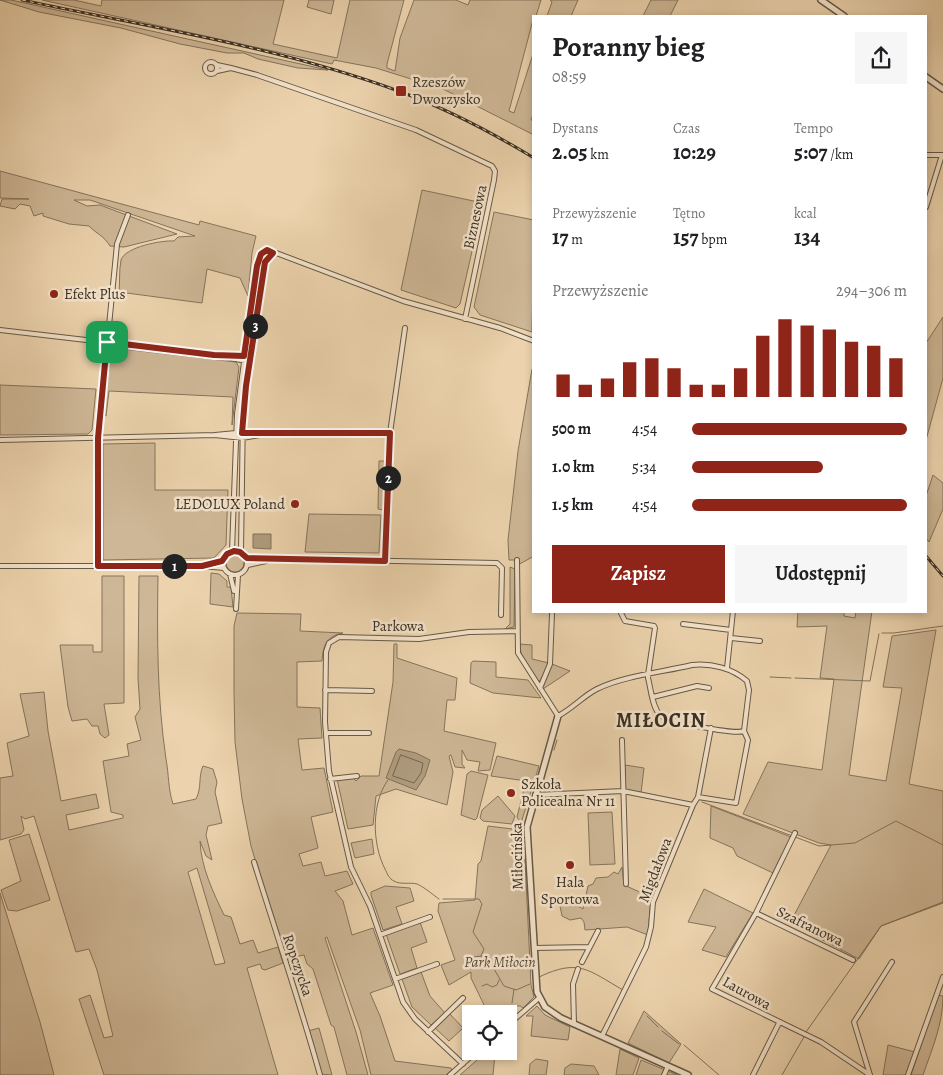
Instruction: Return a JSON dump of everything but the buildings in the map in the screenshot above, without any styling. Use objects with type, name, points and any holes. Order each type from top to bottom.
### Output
[{"type":"street","points":[[821,0],[843,15]]},
{"type":"street","points":[[210,62],[231,68],[217,71],[210,75],[205,69],[210,62]]},
{"type":"street","points":[[217,65],[217,71]]},
{"type":"street","name":"Biznesowa","points":[[231,68],[416,130],[492,166],[495,171],[494,180],[465,319]]},
{"type":"street","points":[[927,77],[943,89]]},
{"type":"street","points":[[927,155],[943,155],[927,204]]},
{"type":"street","points":[[98,566],[98,438],[117,247],[128,215]]},
{"type":"street","points":[[202,566],[224,560],[232,552],[236,435],[244,358],[259,259],[264,251],[269,250],[396,299],[532,340]]},
{"type":"street","points":[[240,552],[242,435],[250,359],[265,262],[273,253]]},
{"type":"street","points":[[385,561],[390,433],[405,328]]},
{"type":"street","points":[[0,330],[250,359]]},
{"type":"street","points":[[0,440],[390,433]]},
{"type":"street","points":[[232,552],[240,552],[247,558],[268,560],[497,563],[502,568],[501,615]]},
{"type":"street","points":[[230,574],[238,575],[245,571],[248,565],[247,558]]},
{"type":"street","points":[[224,560],[224,568]]},
{"type":"street","points":[[248,565],[268,560]]},
{"type":"street","points":[[517,560],[516,631],[518,653],[558,716],[598,688],[697,664],[726,668],[745,679],[749,686],[744,731],[748,740],[736,803],[698,797],[711,728]]},
{"type":"street","points":[[0,566],[202,566],[224,568],[230,574],[236,609]]},
{"type":"street","points":[[235,596],[238,575]]},
{"type":"street","points":[[621,613],[625,621],[654,626],[648,675],[657,711],[665,718],[736,733],[744,731]]},
{"type":"street","points":[[726,668],[733,613]]},
{"type":"street","points":[[540,688],[550,664],[552,614]]},
{"type":"street","points":[[683,624],[731,630]]},
{"type":"street","name":"Parkowa","points":[[463,1064],[408,1011],[370,906],[351,867],[330,779],[326,733],[326,648],[329,643],[339,637],[419,639],[469,632],[516,631]]},
{"type":"street","points":[[731,638],[760,641]]},
{"type":"street","points":[[653,697],[697,686],[709,688]]},
{"type":"street","points":[[325,690],[372,691]]},
{"type":"street","name":"Miłocińska","points":[[539,998],[535,987],[527,830],[535,795],[557,726],[558,716]]},
{"type":"street","points":[[326,733],[369,734]]},
{"type":"street","points":[[622,740],[623,837],[626,884]]},
{"type":"street","points":[[330,779],[357,776]]},
{"type":"street","points":[[535,795],[623,791],[693,805]]},
{"type":"street","name":"Migdałowa","points":[[602,1036],[646,947],[650,934],[653,902],[698,797]]},
{"type":"street","name":"Laurowa","points":[[795,833],[756,913],[712,989],[821,1042],[870,1075]]},
{"type":"street","name":"Ropczycka","points":[[254,862],[320,1075]]},
{"type":"street","name":"Szafranowa","points":[[756,913],[853,960]]},
{"type":"street","points":[[380,934],[430,917]]},
{"type":"street","points":[[582,962],[598,931]]},
{"type":"street","points":[[533,948],[589,947]]},
{"type":"street","name":"Laurowa","points":[[870,1075],[854,1022],[892,962]]},
{"type":"street","points":[[395,979],[437,964]]},
{"type":"street","points":[[574,1024],[573,984],[578,969]]},
{"type":"street","points":[[908,1075],[943,977]]},
{"type":"street","points":[[428,1032],[463,998]]},
{"type":"street","points":[[517,1017],[539,998],[550,1011],[574,1024],[688,1075]]},
{"type":"street","points":[[753,1075],[779,1023]]},
{"type":"street","points":[[450,1075],[467,1060]]},
{"type":"street","points":[[664,1075],[668,1066]]},
{"type":"green space","points":[[0,0],[11,0],[328,70],[298,68],[258,59],[244,53],[227,53],[180,44],[121,28],[39,12]]},
{"type":"green space","points":[[42,0],[74,0],[101,6],[102,0],[284,0],[273,44],[337,58],[350,0],[404,0],[387,64],[387,68],[395,71],[400,38],[414,0],[456,0],[468,5],[470,0],[541,0],[536,15],[532,15],[532,24],[509,111],[514,113],[532,57],[532,134],[443,89],[376,68],[334,60],[332,64]]},
{"type":"green space","points":[[309,0],[334,0],[331,14],[307,7]]},
{"type":"green space","points":[[550,0],[578,0],[571,15],[547,15],[552,2]]},
{"type":"green space","points":[[651,0],[678,0],[670,15],[644,15]]},
{"type":"green space","points":[[0,171],[199,225],[200,221],[256,236],[252,253],[248,296],[240,278],[207,269],[202,303],[119,292],[121,260],[129,251],[153,243],[174,241],[178,237],[195,236],[90,200],[74,200],[87,206],[100,205],[177,234],[124,247],[110,246],[103,237],[89,226],[69,224],[43,216],[43,213],[34,216],[30,206],[20,204],[15,209],[0,206],[2,199],[29,199],[0,198]]},
{"type":"green space","points":[[422,190],[483,203],[460,304],[456,308],[401,290]]},
{"type":"green space","points":[[494,212],[532,220],[532,332],[480,315],[474,307]]},
{"type":"green space","points":[[943,317],[943,378],[927,436],[927,341]]},
{"type":"green space","points":[[114,348],[236,362],[239,367],[232,425],[233,397],[109,391],[106,416],[104,415],[111,350]]},
{"type":"green space","points":[[532,369],[532,557],[518,565],[518,560],[509,560],[508,540],[518,451]]},
{"type":"green space","points":[[0,385],[96,389],[92,430],[88,434],[0,435]]},
{"type":"green space","points":[[155,443],[155,490],[228,490],[226,545],[214,558],[103,560],[103,444]]},
{"type":"green space","points":[[379,461],[385,461],[383,510],[378,509]]},
{"type":"green space","points":[[933,475],[943,483],[943,509],[929,542],[927,539],[927,493]]},
{"type":"green space","points":[[309,514],[381,515],[379,553],[305,552]]},
{"type":"green space","points":[[235,554],[241,557],[244,563],[241,569],[235,572],[229,569],[226,563],[229,557]]},
{"type":"green space","points":[[510,567],[515,569],[514,627],[505,629],[510,624]]},
{"type":"green space","points":[[211,573],[219,574],[227,581],[227,587],[231,587],[233,607],[210,604]]},
{"type":"green space","points":[[102,576],[124,576],[124,703],[104,704],[109,735],[105,738],[100,734],[98,726],[92,726],[87,719],[72,721],[68,707],[60,645],[93,645],[93,652],[102,652]]},
{"type":"green space","points":[[139,576],[158,576],[159,690],[171,798],[173,804],[196,799],[203,766],[213,769],[217,782],[215,792],[222,823],[208,826],[206,835],[212,860],[206,856],[200,841],[201,851],[208,879],[224,915],[231,917],[240,944],[253,940],[258,953],[278,947],[283,963],[265,970],[262,969],[260,964],[247,968],[278,1075],[104,1075],[79,999],[90,995],[104,1038],[113,1036],[97,970],[89,949],[76,952],[34,816],[25,819],[21,816],[24,830],[21,834],[0,840],[0,778],[13,776],[7,743],[29,736],[20,694],[44,692],[48,731],[61,801],[96,794],[99,808],[66,815],[69,830],[123,818],[123,815],[111,812],[103,761],[129,756],[127,744],[141,740],[135,717],[140,709],[138,678]],"holes":[[[197,868],[225,963],[215,965],[188,872]]]},
{"type":"green space","points":[[237,613],[301,614],[300,631],[343,633],[337,634],[326,642],[322,661],[297,662],[297,707],[320,708],[322,738],[298,739],[302,770],[324,768],[333,812],[311,817],[318,848],[299,854],[303,866],[321,862],[325,876],[347,871],[353,884],[335,891],[343,901],[352,935],[373,928],[393,985],[370,993],[395,1061],[451,1068],[452,1070],[446,1075],[371,1075],[360,1030],[327,937],[325,938],[368,1075],[347,1075],[334,1027],[331,1025],[313,969],[307,964],[304,955],[285,959],[251,846],[242,799],[235,742],[234,626]]},
{"type":"green space","points":[[798,613],[844,613],[844,616],[855,618],[856,613],[872,613],[849,775],[886,781],[902,688],[883,687],[892,636],[936,630],[909,784],[943,791],[943,903],[881,926],[859,959],[790,923],[831,845],[819,843],[743,814],[768,762],[822,770],[834,679],[820,678],[827,626],[797,627]]},
{"type":"green space","points":[[394,644],[397,644],[397,658],[457,678],[455,700],[447,700],[444,731],[496,743],[490,770],[478,771],[480,762],[467,760],[462,750],[462,764],[465,768],[455,767],[451,755],[449,756],[453,772],[447,805],[396,789],[376,796],[373,825],[348,829],[337,779],[353,778],[356,781],[361,776],[379,776],[393,682]]},
{"type":"green space","points":[[519,644],[532,645],[532,659],[549,663],[540,681],[537,681],[522,656]]},
{"type":"green space","points":[[473,661],[496,662],[496,677],[528,680],[541,698],[493,693],[470,683],[471,663]]},
{"type":"green space","points":[[552,664],[570,671],[543,689],[542,686]]},
{"type":"green space","points":[[497,756],[539,766],[521,823],[517,817],[526,781],[491,776]]},
{"type":"green space","points":[[625,765],[644,768],[641,793],[627,790],[625,787]]},
{"type":"green space","points":[[471,771],[488,775],[475,820],[461,815],[467,774]]},
{"type":"green space","points":[[498,796],[515,816],[512,824],[483,821],[480,818],[482,810]]},
{"type":"green space","points":[[711,806],[791,837],[773,873],[737,856],[733,848],[710,838]]},
{"type":"green space","points":[[612,812],[615,864],[590,865],[588,813]]},
{"type":"green space","name":"Park Miłocin","points":[[488,826],[521,830],[521,859],[525,859],[531,985],[534,997],[523,1008],[517,1005],[484,1005],[471,978],[471,972],[449,985],[441,965],[455,960],[438,911],[439,903],[475,900],[478,864],[481,861]]},
{"type":"green space","points":[[29,834],[50,900],[17,911],[8,910],[1,890],[21,881],[9,840]]},
{"type":"green space","points":[[372,839],[374,854],[355,858],[351,843]]},
{"type":"green space","points":[[622,867],[624,885],[651,897],[648,935],[627,927],[585,930],[584,922],[581,918],[570,920],[562,916],[560,906],[573,903],[583,909],[588,886],[593,884],[596,878],[608,877],[614,872],[618,874]]},
{"type":"green space","points":[[385,886],[410,888],[414,901],[396,907],[402,924],[383,930],[371,892]]},
{"type":"green space","points":[[704,889],[753,913],[726,957],[702,950],[716,927],[688,922]]},
{"type":"green space","points":[[0,893],[40,1022],[54,1075],[0,1075]]},
{"type":"green space","points":[[420,922],[427,942],[411,948],[417,968],[400,974],[386,934]]},
{"type":"green space","points":[[421,972],[430,996],[445,1013],[431,1025],[412,1007],[402,979]]},
{"type":"green space","points":[[938,995],[943,996],[943,1006],[933,1046],[923,1075],[911,1075]]},
{"type":"green space","points":[[537,1006],[545,1015],[570,1027],[568,1040],[531,1036],[533,1016],[526,1016]]},
{"type":"green space","points":[[644,1011],[681,1044],[669,1063],[628,1043]]},
{"type":"green space","points":[[450,1014],[462,1027],[449,1041],[435,1028]]},
{"type":"green space","points":[[319,1028],[332,1075],[320,1074],[308,1031]]},
{"type":"green space","points":[[888,1045],[915,1052],[906,1075],[883,1075]]},
{"type":"green space","points":[[620,1049],[639,1058],[633,1075],[616,1075]]},
{"type":"green space","points":[[536,1059],[548,1061],[546,1075],[529,1075],[530,1064]]},
{"type":"green space","points":[[477,1060],[494,1060],[493,1075],[460,1075]]},
{"type":"green space","points":[[641,1060],[677,1075],[636,1075]]},
{"type":"green space","points":[[571,1064],[594,1066],[599,1075],[564,1075],[565,1068]]},
{"type":"water","points":[[253,534],[271,534],[271,549],[253,548]]},
{"type":"water","points":[[399,749],[416,753],[430,760],[425,776],[416,790],[386,778],[396,752]]},
{"type":"waterway","points":[[882,633],[943,626]]},
{"type":"waterway","points":[[795,678],[870,681],[879,634]]},
{"type":"waterway","points":[[770,677],[791,678]]},
{"type":"waterway","points":[[554,750],[557,740]]},
{"type":"waterway","points":[[388,780],[382,789],[375,824],[378,848],[385,869],[392,880],[399,883],[417,884],[439,899]]},
{"type":"waterway","points":[[702,802],[819,846],[855,843],[896,821],[943,845]]},
{"type":"waterway","points":[[443,899],[479,899],[482,904],[473,932],[484,949],[481,956],[484,963],[494,969],[504,986],[516,990],[530,984]]},
{"type":"waterway","points":[[806,1032],[881,926],[943,902]]},
{"type":"waterway","points":[[467,958],[481,956]]},
{"type":"waterway","points":[[539,977],[553,971],[574,967],[592,972],[623,990]]},
{"type":"waterway","points":[[482,986],[487,984],[492,987],[497,985],[499,980]]},
{"type":"waterway","points":[[512,1003],[514,989]]},
{"type":"waterway","points":[[647,1016],[658,1027]]},
{"type":"waterway","points":[[662,1031],[679,1044]]},
{"type":"waterway","points":[[782,1075],[804,1037]]},
{"type":"waterway","points":[[684,1045],[719,1075]]},
{"type":"railway","points":[[22,0],[214,39],[309,62],[355,76],[452,113],[532,157]]},
{"type":"railway","points":[[927,557],[943,576]]},
{"type":"place","name":"Rzeszów Dworzysko","points":[[401,91]]},
{"type":"place","name":"Efekt Plus","points":[[54,294]]},
{"type":"place","name":"LEDOLUX Poland","points":[[295,504]]},
{"type":"place","name":"Szkoła Policealna Nr 11","points":[[511,793]]},
{"type":"place","name":"Hala Sportowa","points":[[570,865]]},
{"type":"district","name":"MIŁOCIN","points":[[661,720]]},
{"type":"route","points":[[264,251],[272,251],[273,253],[268,256],[265,262],[262,280],[245,395],[242,433],[390,433],[385,561],[268,560],[247,558],[240,552],[234,551],[229,552],[222,561],[202,566],[98,566],[98,438],[107,342],[214,355],[244,356],[257,266],[264,251]]}]
